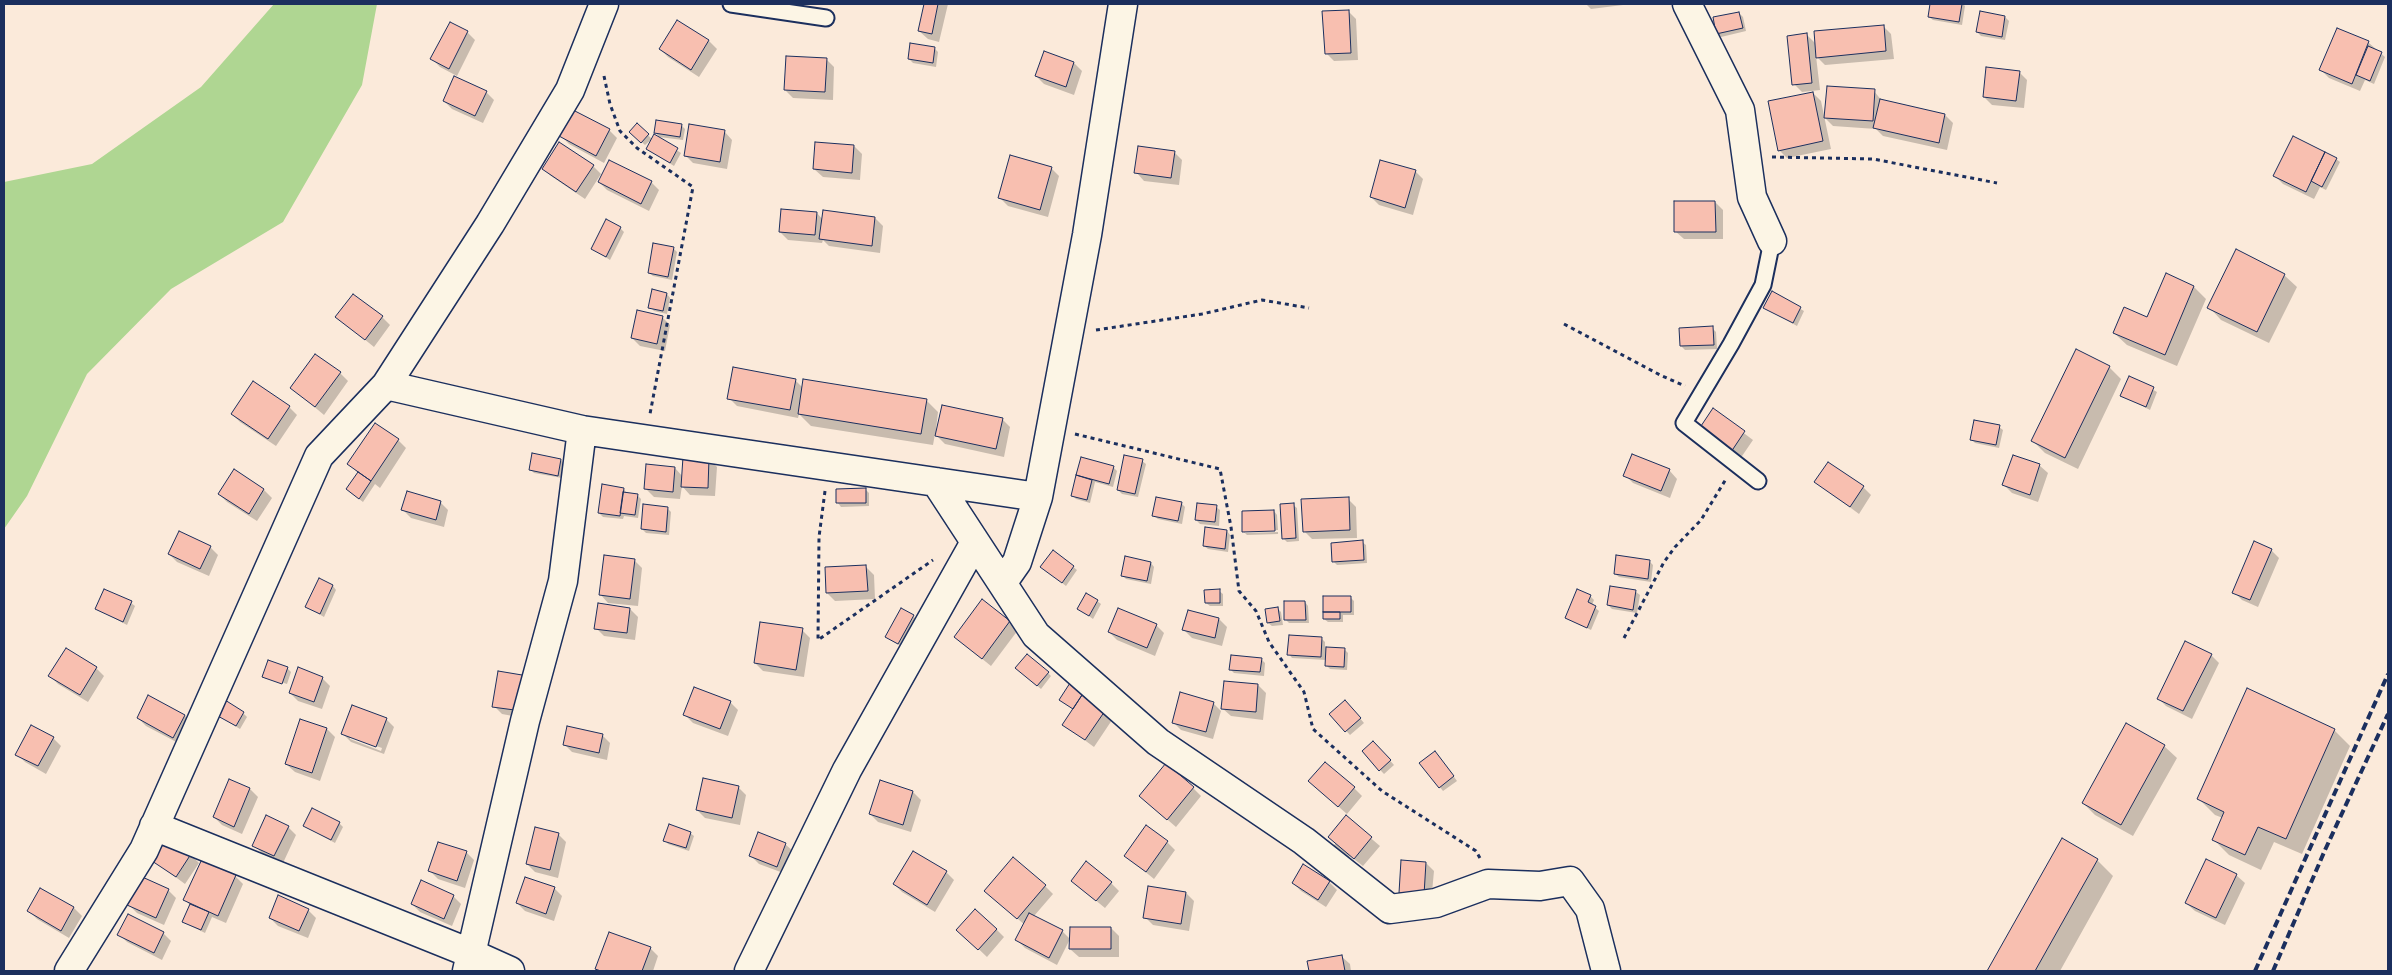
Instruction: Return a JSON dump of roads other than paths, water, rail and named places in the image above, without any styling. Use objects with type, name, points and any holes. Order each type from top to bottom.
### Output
[{"type":"street","points":[[69,971],[144,850],[319,456],[386,385],[490,224],[570,90],[604,4]]},
{"type":"street","points":[[1003,582],[1017,562],[1038,497],[1087,235],[1123,4]]},
{"type":"street","points":[[1687,4],[1740,110],[1752,197],[1772,241]]},
{"type":"street","points":[[386,385],[582,430],[1038,497]]},
{"type":"street","points":[[469,962],[525,721],[563,581],[582,430]]},
{"type":"street","points":[[936,482],[1036,635],[1158,742],[1304,841],[1390,910],[1436,903],[1488,884],[1540,886],[1570,881],[1590,909],[1606,971]]},
{"type":"street","points":[[749,971],[847,770],[976,542]]},
{"type":"street","points":[[154,826],[469,962],[510,971]]},
{"type":"lane","points":[[731,4],[826,18]]},
{"type":"lane","points":[[1758,481],[1684,423],[1763,285],[1772,241]]},
{"type":"railway","points":[[2255,971],[2388,674]]},
{"type":"railway","points":[[2273,971],[2325,850],[2388,714]]}]
